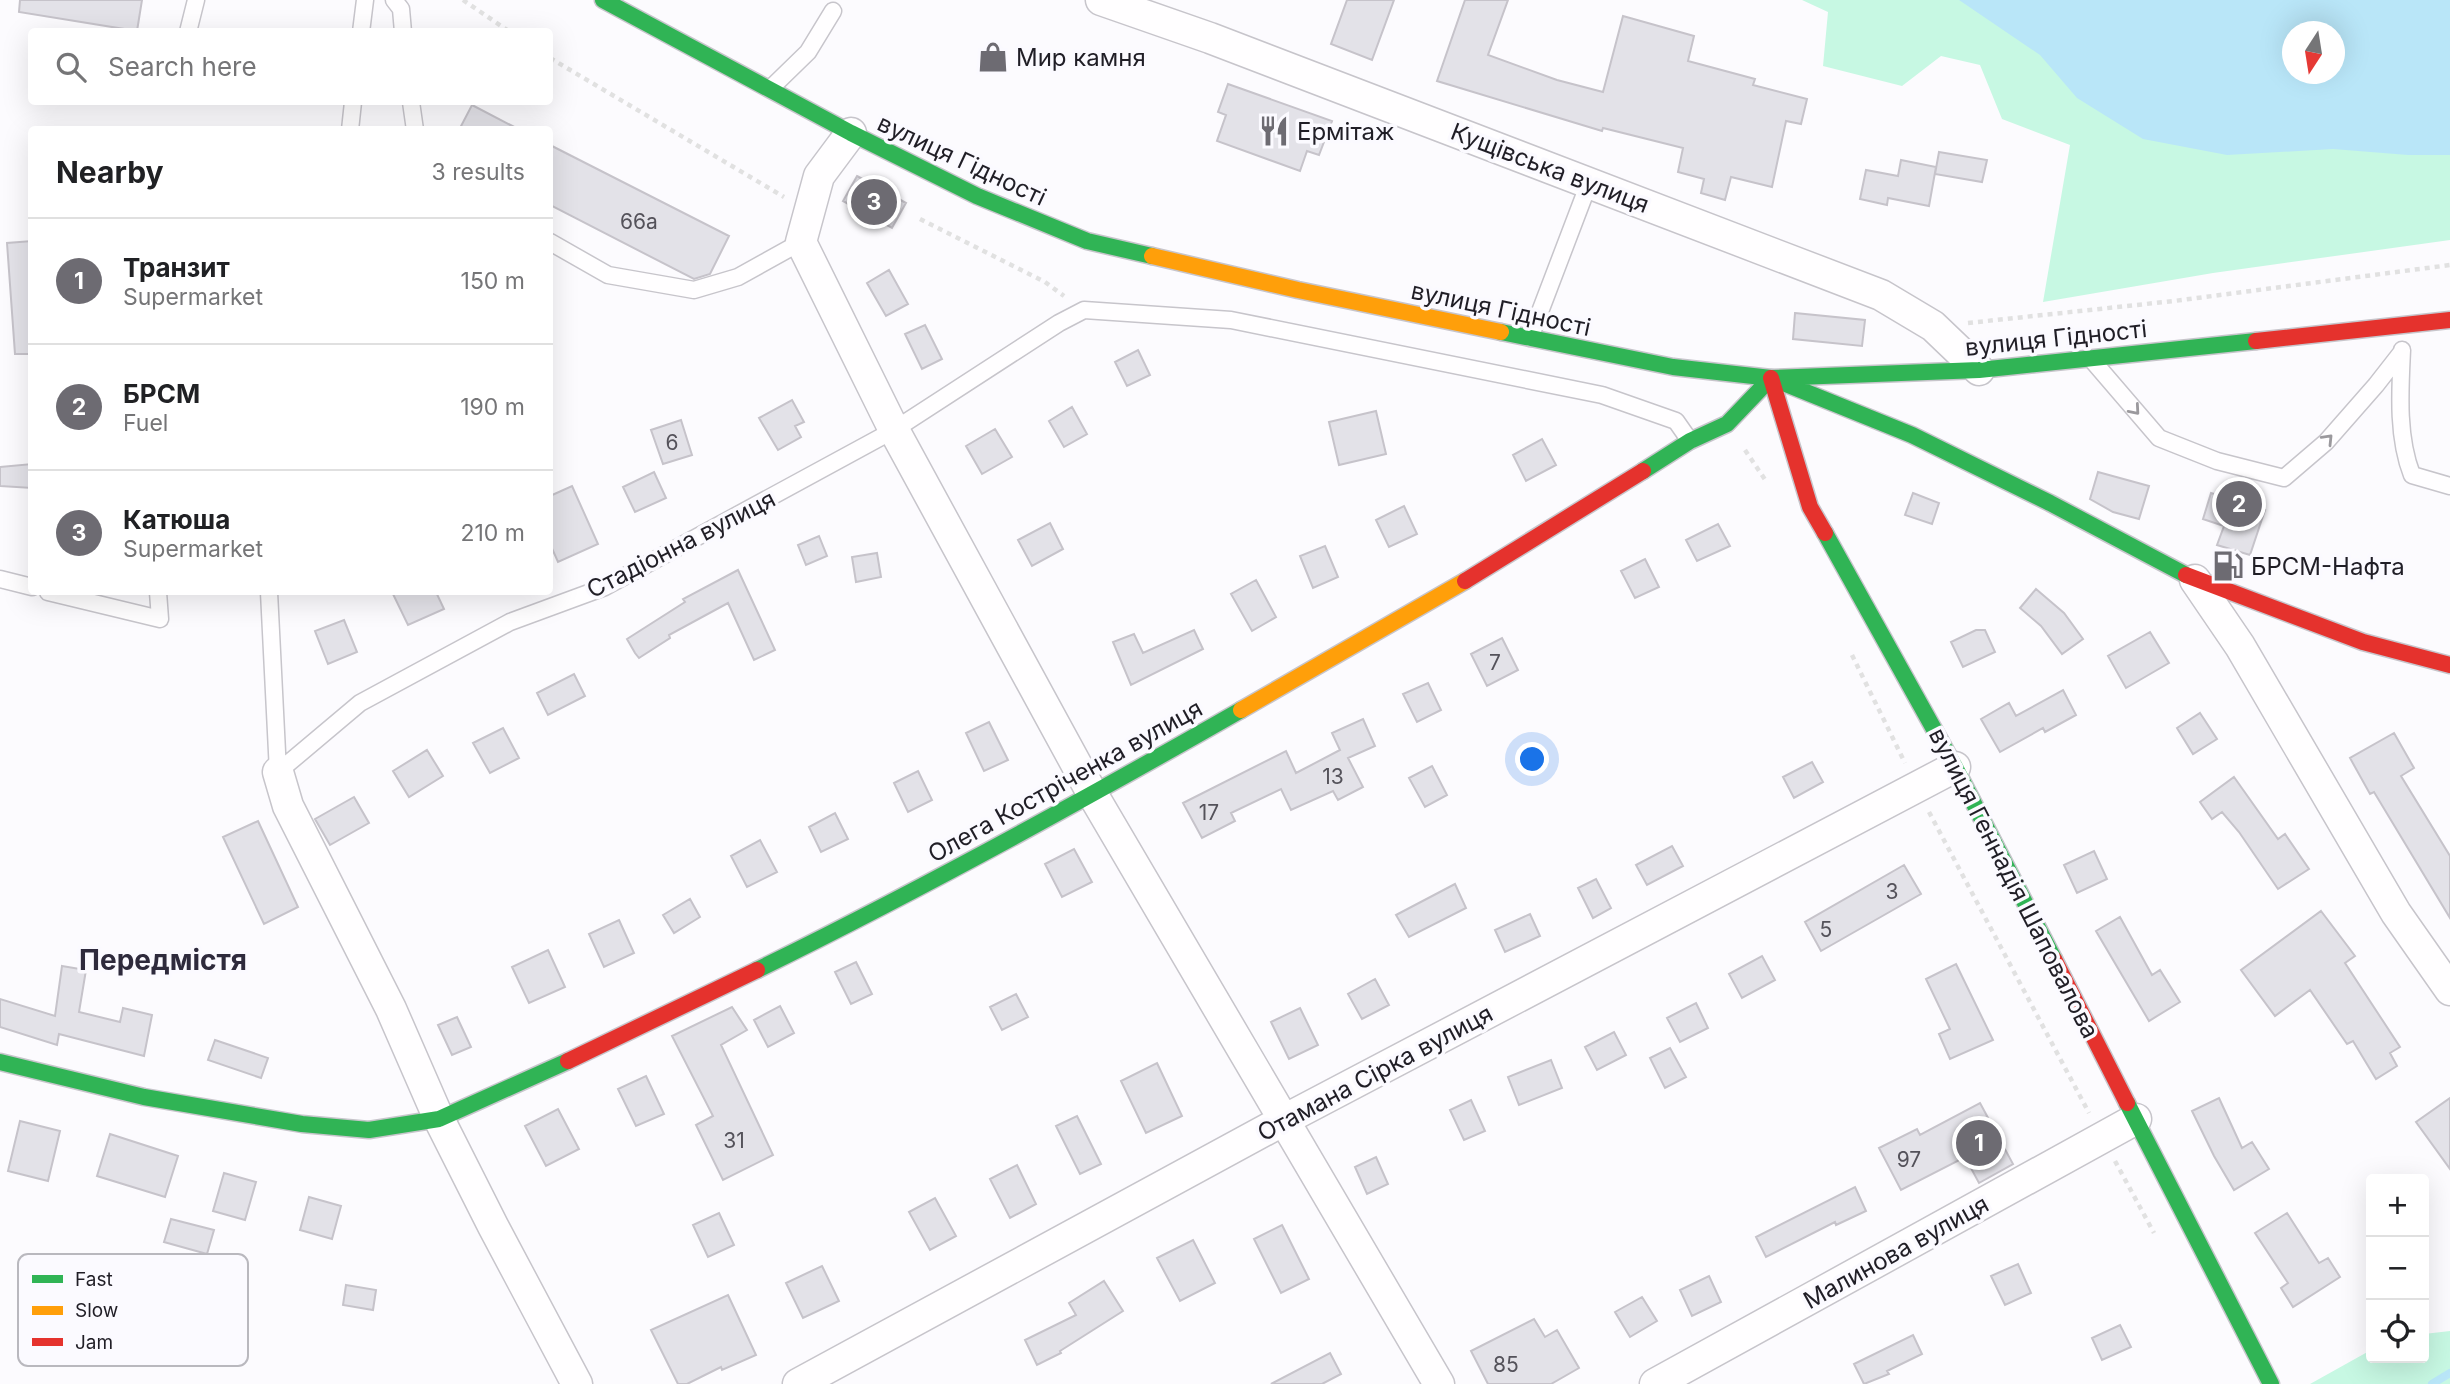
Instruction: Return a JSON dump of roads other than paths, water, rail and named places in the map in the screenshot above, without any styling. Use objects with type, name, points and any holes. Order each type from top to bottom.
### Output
[{"type":"street","name":"вулиця Гідності","points":[[603,0],[771,88],[850,133],[977,196],[1087,241],[1298,290],[1674,367],[1771,378],[1979,370],[2450,320]]},
{"type":"street","name":"Кущівська вулиця","points":[[1101,0],[1210,38],[1881,295],[1933,326],[1979,370]]},
{"type":"street","points":[[850,133],[819,176],[801,242],[894,430],[1093,795],[1439,1384]]},
{"type":"street","points":[[1771,378],[1912,435],[2050,503],[2195,580],[2363,642],[2450,665]]},
{"type":"street","name":"Олега Костріченка вулиця","points":[[0,1062],[144,1097],[302,1124],[369,1130],[439,1119],[610,1042],[845,927],[1093,795],[1490,567],[1690,441],[1727,424],[1771,378]]},
{"type":"street","name":"вулиця Геннадія Шаповалова","points":[[1771,378],[1811,507],[1955,767],[2271,1384]]},
{"type":"street","points":[[2195,580],[2240,646],[2396,913],[2450,990]]},
{"type":"street","name":"Отамана Сірка вулиця","points":[[798,1384],[1284,1120],[1955,767]]},
{"type":"street","points":[[278,772],[288,806],[391,1009],[439,1119],[492,1226],[578,1384]]},
{"type":"street","name":"Малинова вулиця","points":[[1655,1384],[2136,1119]]},
{"type":"lane","points":[[189,28],[196,0]]},
{"type":"lane","points":[[362,28],[365,0]]},
{"type":"lane","points":[[394,0],[401,9],[403,28]]},
{"type":"lane","points":[[771,88],[808,52],[832,11]]},
{"type":"lane","points":[[350,126],[353,105]]},
{"type":"lane","points":[[411,105],[414,126]]},
{"type":"lane","points":[[1530,339],[1588,183]]},
{"type":"lane","points":[[553,245],[608,275],[694,290],[738,277],[801,242]]},
{"type":"lane","name":"Стадіонна вулиця","points":[[278,772],[359,703],[510,622],[606,587],[894,430],[1059,323],[1084,310],[1231,320],[1602,395],[1676,421],[1690,441]]},
{"type":"lane","points":[[2404,325],[2402,414],[2405,457],[2412,475],[2450,486]]},
{"type":"lane","points":[[2090,358],[2159,438],[2217,461],[2284,478],[2326,442],[2402,353]]},
{"type":"lane","points":[[0,579],[28,586]]},
{"type":"lane","points":[[60,595],[160,619],[158,595]]},
{"type":"lane","points":[[269,595],[278,772]]},
{"type":"water","points":[[1959,0],[2450,0],[2450,155],[2408,155],[2333,149],[2227,155],[2143,139],[2077,98],[2040,55]]},
{"type":"waterway","points":[[2432,1384],[2450,1373]]},
{"type":"place","name":"Мир камня","points":[[993,57]]},
{"type":"place","name":"Ермітаж","points":[[1274,131]]},
{"type":"place","name":"Катюша","points":[[874,202]]},
{"type":"place","name":"БРСМ","points":[[2239,504]]},
{"type":"place","name":"БРСМ-Нафта","points":[[2228,566]]},
{"type":"place","name":"Транзит","points":[[1979,1143]]},
{"type":"district","name":"Передмістя","points":[[163,960]]}]
